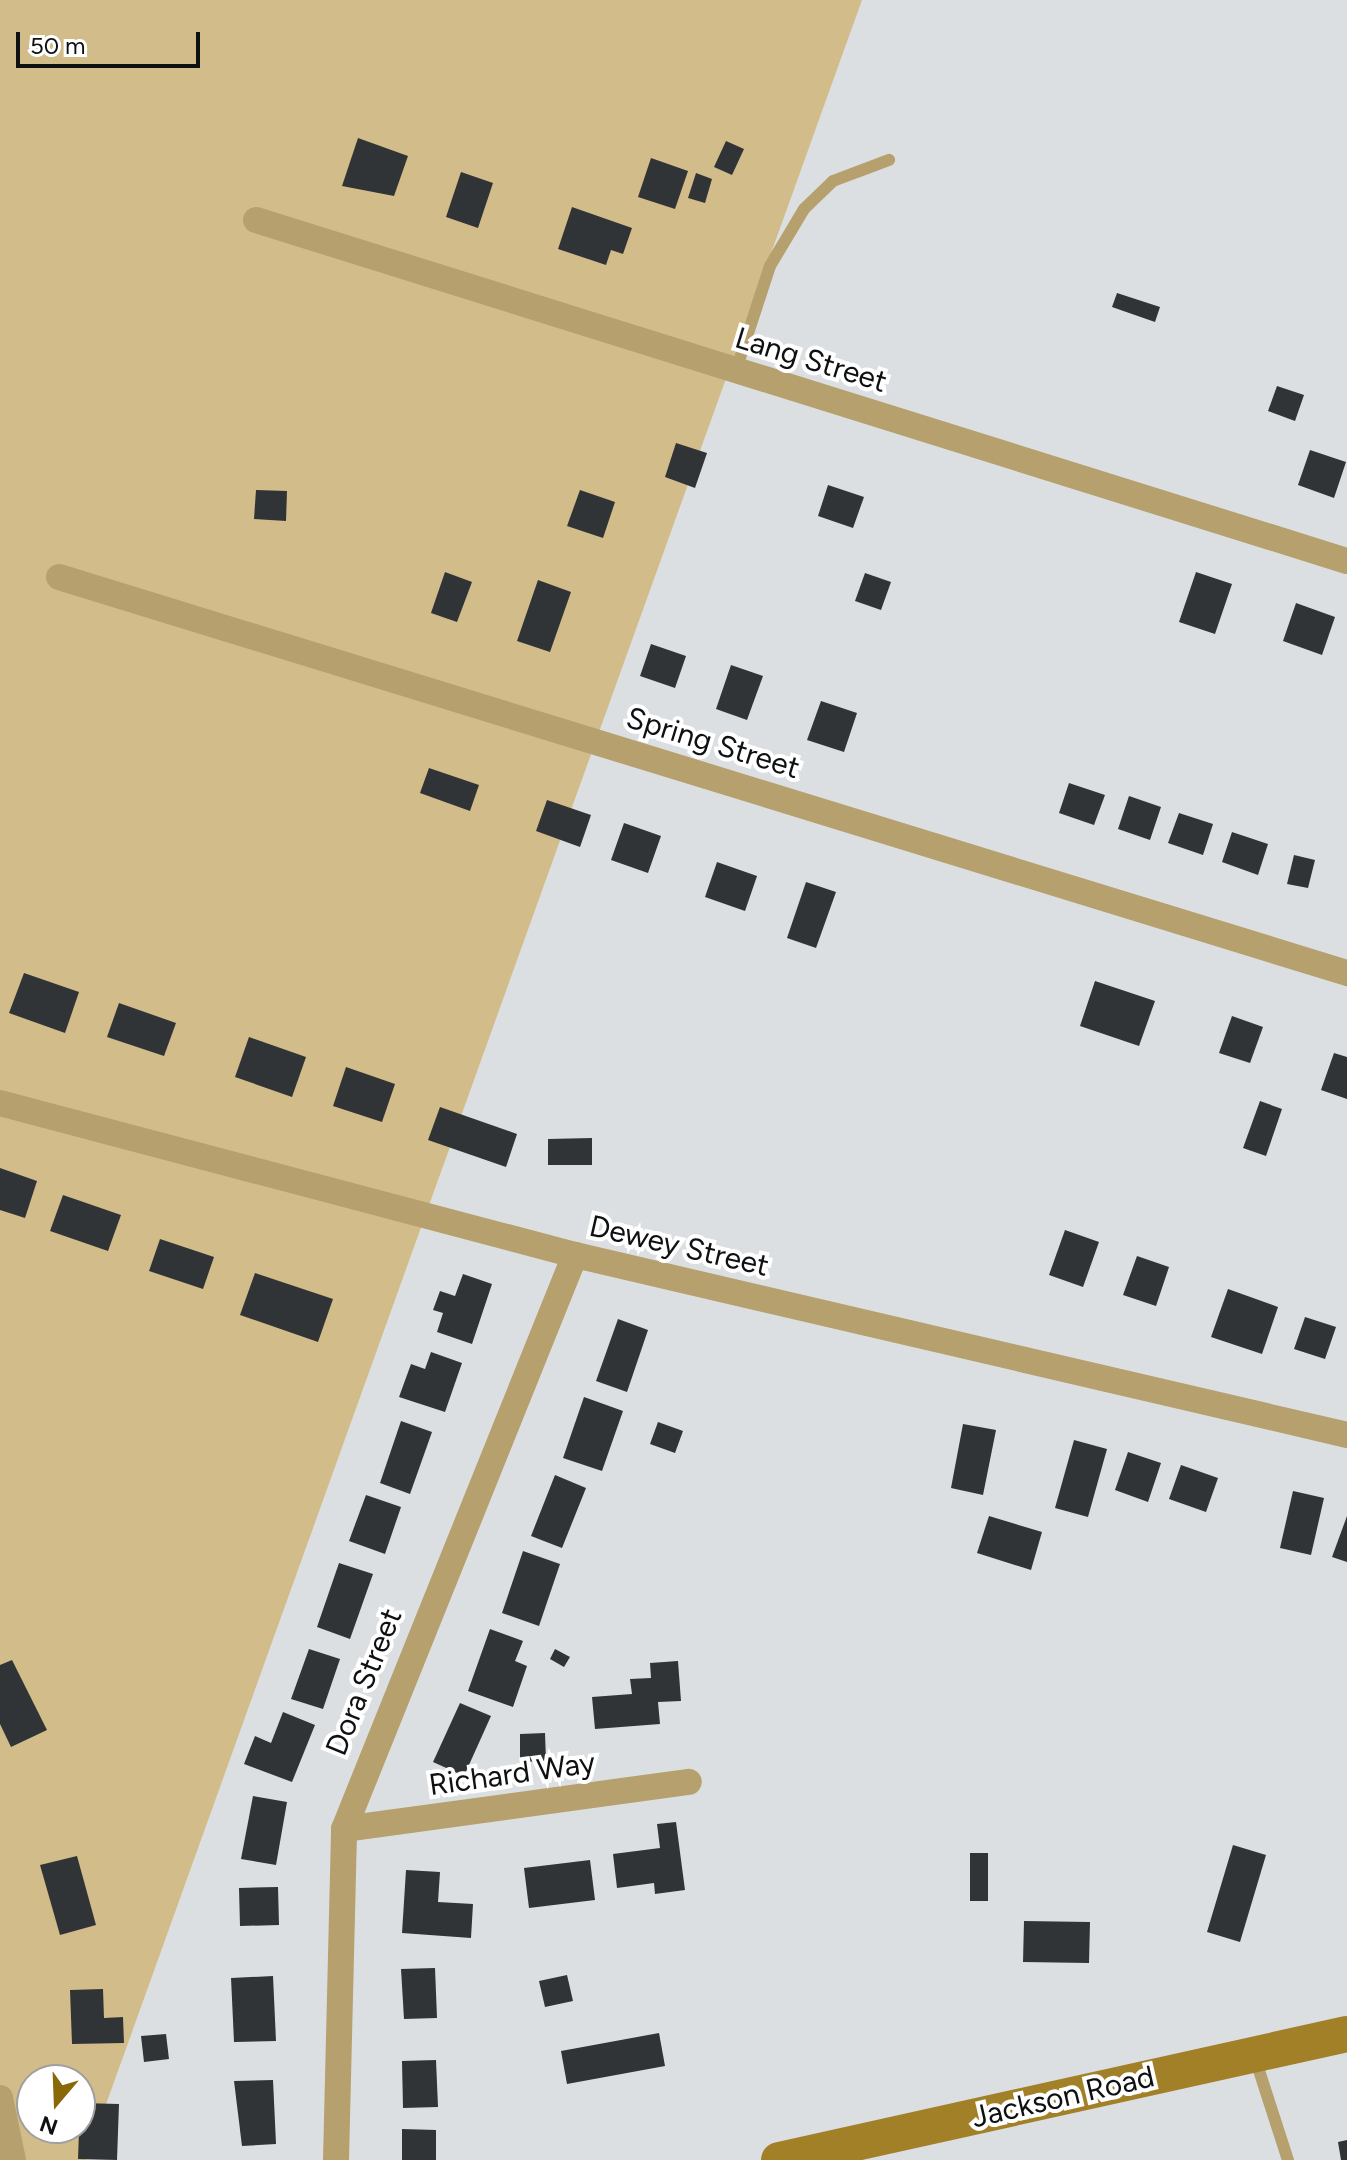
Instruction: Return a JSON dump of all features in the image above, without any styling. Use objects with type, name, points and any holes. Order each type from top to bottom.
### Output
[{"type":"main road","name":"Jackson Road","points":[[779,2160],[1347,2034]]},
{"type":"street","name":"Lang Street","points":[[256,220],[1347,561]]},
{"type":"street","name":"Spring Street","points":[[59,577],[1347,973]]},
{"type":"street","name":"Dewey Street","points":[[0,1103],[575,1255],[1347,1435]]},
{"type":"street","name":"Dora Street","points":[[336,2160],[344,1829],[575,1255]]},
{"type":"street","name":"Richard Way","points":[[344,1829],[689,1782]]},
{"type":"street","points":[[0,2098],[13,2160]]},
{"type":"lane","points":[[736,370],[770,266],[804,209],[833,181],[889,160]]},
{"type":"lane","points":[[1254,2055],[1288,2160]]},
{"type":"shaded area","points":[[0,0],[862,0],[96,2132],[96,2064],[16,2064],[16,2144],[92,2144],[86,2160],[0,2160]]},
{"type":"building","points":[[358,138],[408,156],[394,196],[342,186]]},
{"type":"building","points":[[726,141],[744,149],[732,175],[714,167]]},
{"type":"building","points":[[651,158],[688,171],[675,209],[638,197]]},
{"type":"building","points":[[461,172],[493,183],[478,228],[446,217]]},
{"type":"building","points":[[696,173],[712,179],[705,203],[688,198]]},
{"type":"building","points":[[572,207],[632,228],[623,254],[611,250],[606,265],[558,249]]},
{"type":"building","points":[[1117,293],[1160,307],[1155,322],[1112,307]]},
{"type":"building","points":[[1277,386],[1304,395],[1295,421],[1268,411]]},
{"type":"building","points":[[676,443],[707,453],[695,488],[665,477]]},
{"type":"building","points":[[1310,450],[1346,462],[1334,498],[1298,485]]},
{"type":"building","points":[[828,485],[864,497],[853,528],[818,516]]},
{"type":"building","points":[[256,490],[287,491],[286,521],[254,519]]},
{"type":"building","points":[[580,490],[615,502],[603,538],[567,526]]},
{"type":"building","points":[[445,572],[472,582],[457,622],[431,613]]},
{"type":"building","points":[[1196,572],[1232,584],[1215,634],[1179,622]]},
{"type":"building","points":[[865,573],[891,582],[881,610],[855,601]]},
{"type":"building","points":[[538,580],[571,592],[550,652],[517,641]]},
{"type":"building","points":[[1296,603],[1335,617],[1322,655],[1283,641]]},
{"type":"building","points":[[651,644],[686,656],[675,688],[640,676]]},
{"type":"building","points":[[731,665],[763,676],[747,720],[716,709]]},
{"type":"building","points":[[821,701],[857,713],[844,752],[807,740]]},
{"type":"building","points":[[429,768],[479,785],[470,811],[420,793]]},
{"type":"building","points":[[1069,783],[1105,795],[1094,825],[1059,813]]},
{"type":"building","points":[[1129,796],[1161,807],[1150,840],[1118,829]]},
{"type":"building","points":[[547,800],[591,815],[580,847],[536,831]]},
{"type":"building","points":[[1179,813],[1213,824],[1203,855],[1168,843]]},
{"type":"building","points":[[624,823],[661,836],[648,873],[611,860]]},
{"type":"building","points":[[1232,832],[1268,844],[1258,875],[1222,862]]},
{"type":"building","points":[[1294,855],[1315,860],[1308,888],[1287,884]]},
{"type":"building","points":[[717,862],[757,876],[745,911],[705,897]]},
{"type":"building","points":[[806,882],[836,892],[816,948],[787,938]]},
{"type":"building","points":[[24,973],[79,992],[65,1033],[9,1013]]},
{"type":"building","points":[[1095,981],[1155,1001],[1139,1046],[1080,1026]]},
{"type":"building","points":[[119,1003],[176,1023],[164,1056],[107,1037]]},
{"type":"building","points":[[1232,1016],[1263,1027],[1250,1063],[1219,1053]]},
{"type":"building","points":[[249,1037],[306,1057],[292,1097],[235,1077]]},
{"type":"building","points":[[1334,1053],[1347,1057],[1347,1099],[1321,1090]]},
{"type":"building","points":[[346,1067],[395,1084],[382,1122],[333,1106]]},
{"type":"building","points":[[1260,1101],[1282,1109],[1266,1156],[1243,1148]]},
{"type":"building","points":[[440,1107],[517,1134],[506,1167],[428,1140]]},
{"type":"building","points":[[592,1138],[592,1165],[548,1165],[548,1139]]},
{"type":"building","points":[[0,1168],[37,1181],[25,1218],[0,1210]]},
{"type":"building","points":[[63,1195],[121,1215],[108,1251],[50,1231]]},
{"type":"building","points":[[1065,1230],[1099,1242],[1083,1287],[1049,1275]]},
{"type":"building","points":[[160,1239],[214,1257],[203,1289],[149,1271]]},
{"type":"building","points":[[1137,1256],[1169,1267],[1156,1306],[1123,1295]]},
{"type":"building","points":[[255,1273],[333,1299],[318,1342],[240,1315]]},
{"type":"building","points":[[463,1274],[492,1284],[472,1344],[437,1332],[443,1313],[433,1310],[440,1291],[455,1296]]},
{"type":"building","points":[[1228,1289],[1278,1307],[1262,1354],[1211,1337]]},
{"type":"building","points":[[1305,1317],[1336,1327],[1325,1359],[1294,1349]]},
{"type":"building","points":[[618,1319],[648,1330],[627,1392],[596,1381]]},
{"type":"building","points":[[431,1352],[462,1363],[445,1412],[399,1397],[411,1364],[425,1369]]},
{"type":"building","points":[[584,1397],[623,1411],[602,1471],[563,1458]]},
{"type":"building","points":[[401,1421],[432,1432],[410,1494],[380,1483]]},
{"type":"building","points":[[658,1422],[683,1431],[675,1453],[650,1444]]},
{"type":"building","points":[[963,1424],[996,1430],[983,1495],[951,1488]]},
{"type":"building","points":[[1074,1440],[1107,1449],[1088,1517],[1055,1508]]},
{"type":"building","points":[[1128,1452],[1161,1463],[1148,1502],[1115,1490]]},
{"type":"building","points":[[1181,1465],[1218,1478],[1206,1512],[1169,1499]]},
{"type":"building","points":[[555,1475],[586,1488],[562,1548],[531,1536]]},
{"type":"building","points":[[1293,1491],[1324,1498],[1311,1555],[1280,1548]]},
{"type":"building","points":[[366,1495],[401,1507],[385,1554],[349,1541]]},
{"type":"building","points":[[989,1516],[1042,1532],[1031,1570],[977,1553]]},
{"type":"building","points":[[1347,1516],[1347,1562],[1332,1557]]},
{"type":"building","points":[[523,1551],[560,1564],[539,1626],[502,1613]]},
{"type":"building","points":[[339,1563],[373,1574],[350,1639],[317,1627]]},
{"type":"building","points":[[490,1629],[523,1641],[515,1661],[527,1666],[513,1707],[468,1691]]},
{"type":"building","points":[[309,1649],[340,1659],[323,1709],[291,1699]]},
{"type":"building","points":[[555,1649],[570,1657],[564,1667],[550,1659]]},
{"type":"building","points":[[12,1660],[47,1730],[11,1747],[0,1724],[0,1665]]},
{"type":"building","points":[[678,1661],[681,1701],[658,1702],[660,1724],[595,1729],[592,1697],[632,1694],[630,1679],[651,1678],[650,1663]]},
{"type":"building","points":[[460,1703],[491,1716],[464,1776],[433,1762]]},
{"type":"building","points":[[283,1712],[315,1725],[292,1782],[244,1764],[255,1736],[271,1743]]},
{"type":"building","points":[[545,1733],[546,1761],[520,1762],[520,1734]]},
{"type":"building","points":[[253,1796],[287,1802],[276,1865],[241,1859]]},
{"type":"building","points":[[676,1822],[685,1890],[655,1894],[654,1883],[617,1888],[613,1854],[660,1848],[657,1824]]},
{"type":"building","points":[[1233,1845],[1266,1855],[1240,1942],[1207,1932]]},
{"type":"building","points":[[970,1853],[988,1853],[988,1901],[970,1901]]},
{"type":"building","points":[[77,1856],[96,1925],[60,1935],[40,1865]]},
{"type":"building","points":[[590,1860],[595,1900],[529,1908],[524,1868]]},
{"type":"building","points":[[406,1870],[440,1872],[438,1902],[473,1904],[471,1938],[402,1933]]},
{"type":"building","points":[[278,1887],[279,1925],[240,1926],[239,1888]]},
{"type":"building","points":[[1024,1921],[1090,1922],[1089,1963],[1023,1962]]},
{"type":"building","points":[[435,1968],[437,2018],[404,2019],[401,1969]]},
{"type":"building","points":[[567,1975],[573,2001],[545,2007],[539,1981]]},
{"type":"building","points":[[273,1976],[276,2041],[234,2042],[231,1978]]},
{"type":"building","points":[[103,1989],[104,2018],[123,2017],[124,2043],[72,2044],[70,1990]]},
{"type":"building","points":[[659,2033],[665,2066],[567,2084],[561,2051]]},
{"type":"building","points":[[166,2034],[169,2059],[144,2062],[141,2036]]},
{"type":"building","points":[[436,2060],[438,2107],[403,2108],[402,2061]]},
{"type":"building","points":[[273,2080],[276,2144],[242,2146],[234,2081]]},
{"type":"building","points":[[96,2103],[119,2104],[117,2160],[78,2159],[79,2144],[96,2144]]},
{"type":"building","points":[[402,2129],[436,2130],[436,2160],[402,2160]]},
{"type":"building","points":[[1347,2140],[1347,2160],[1341,2160],[1338,2142]]}]
